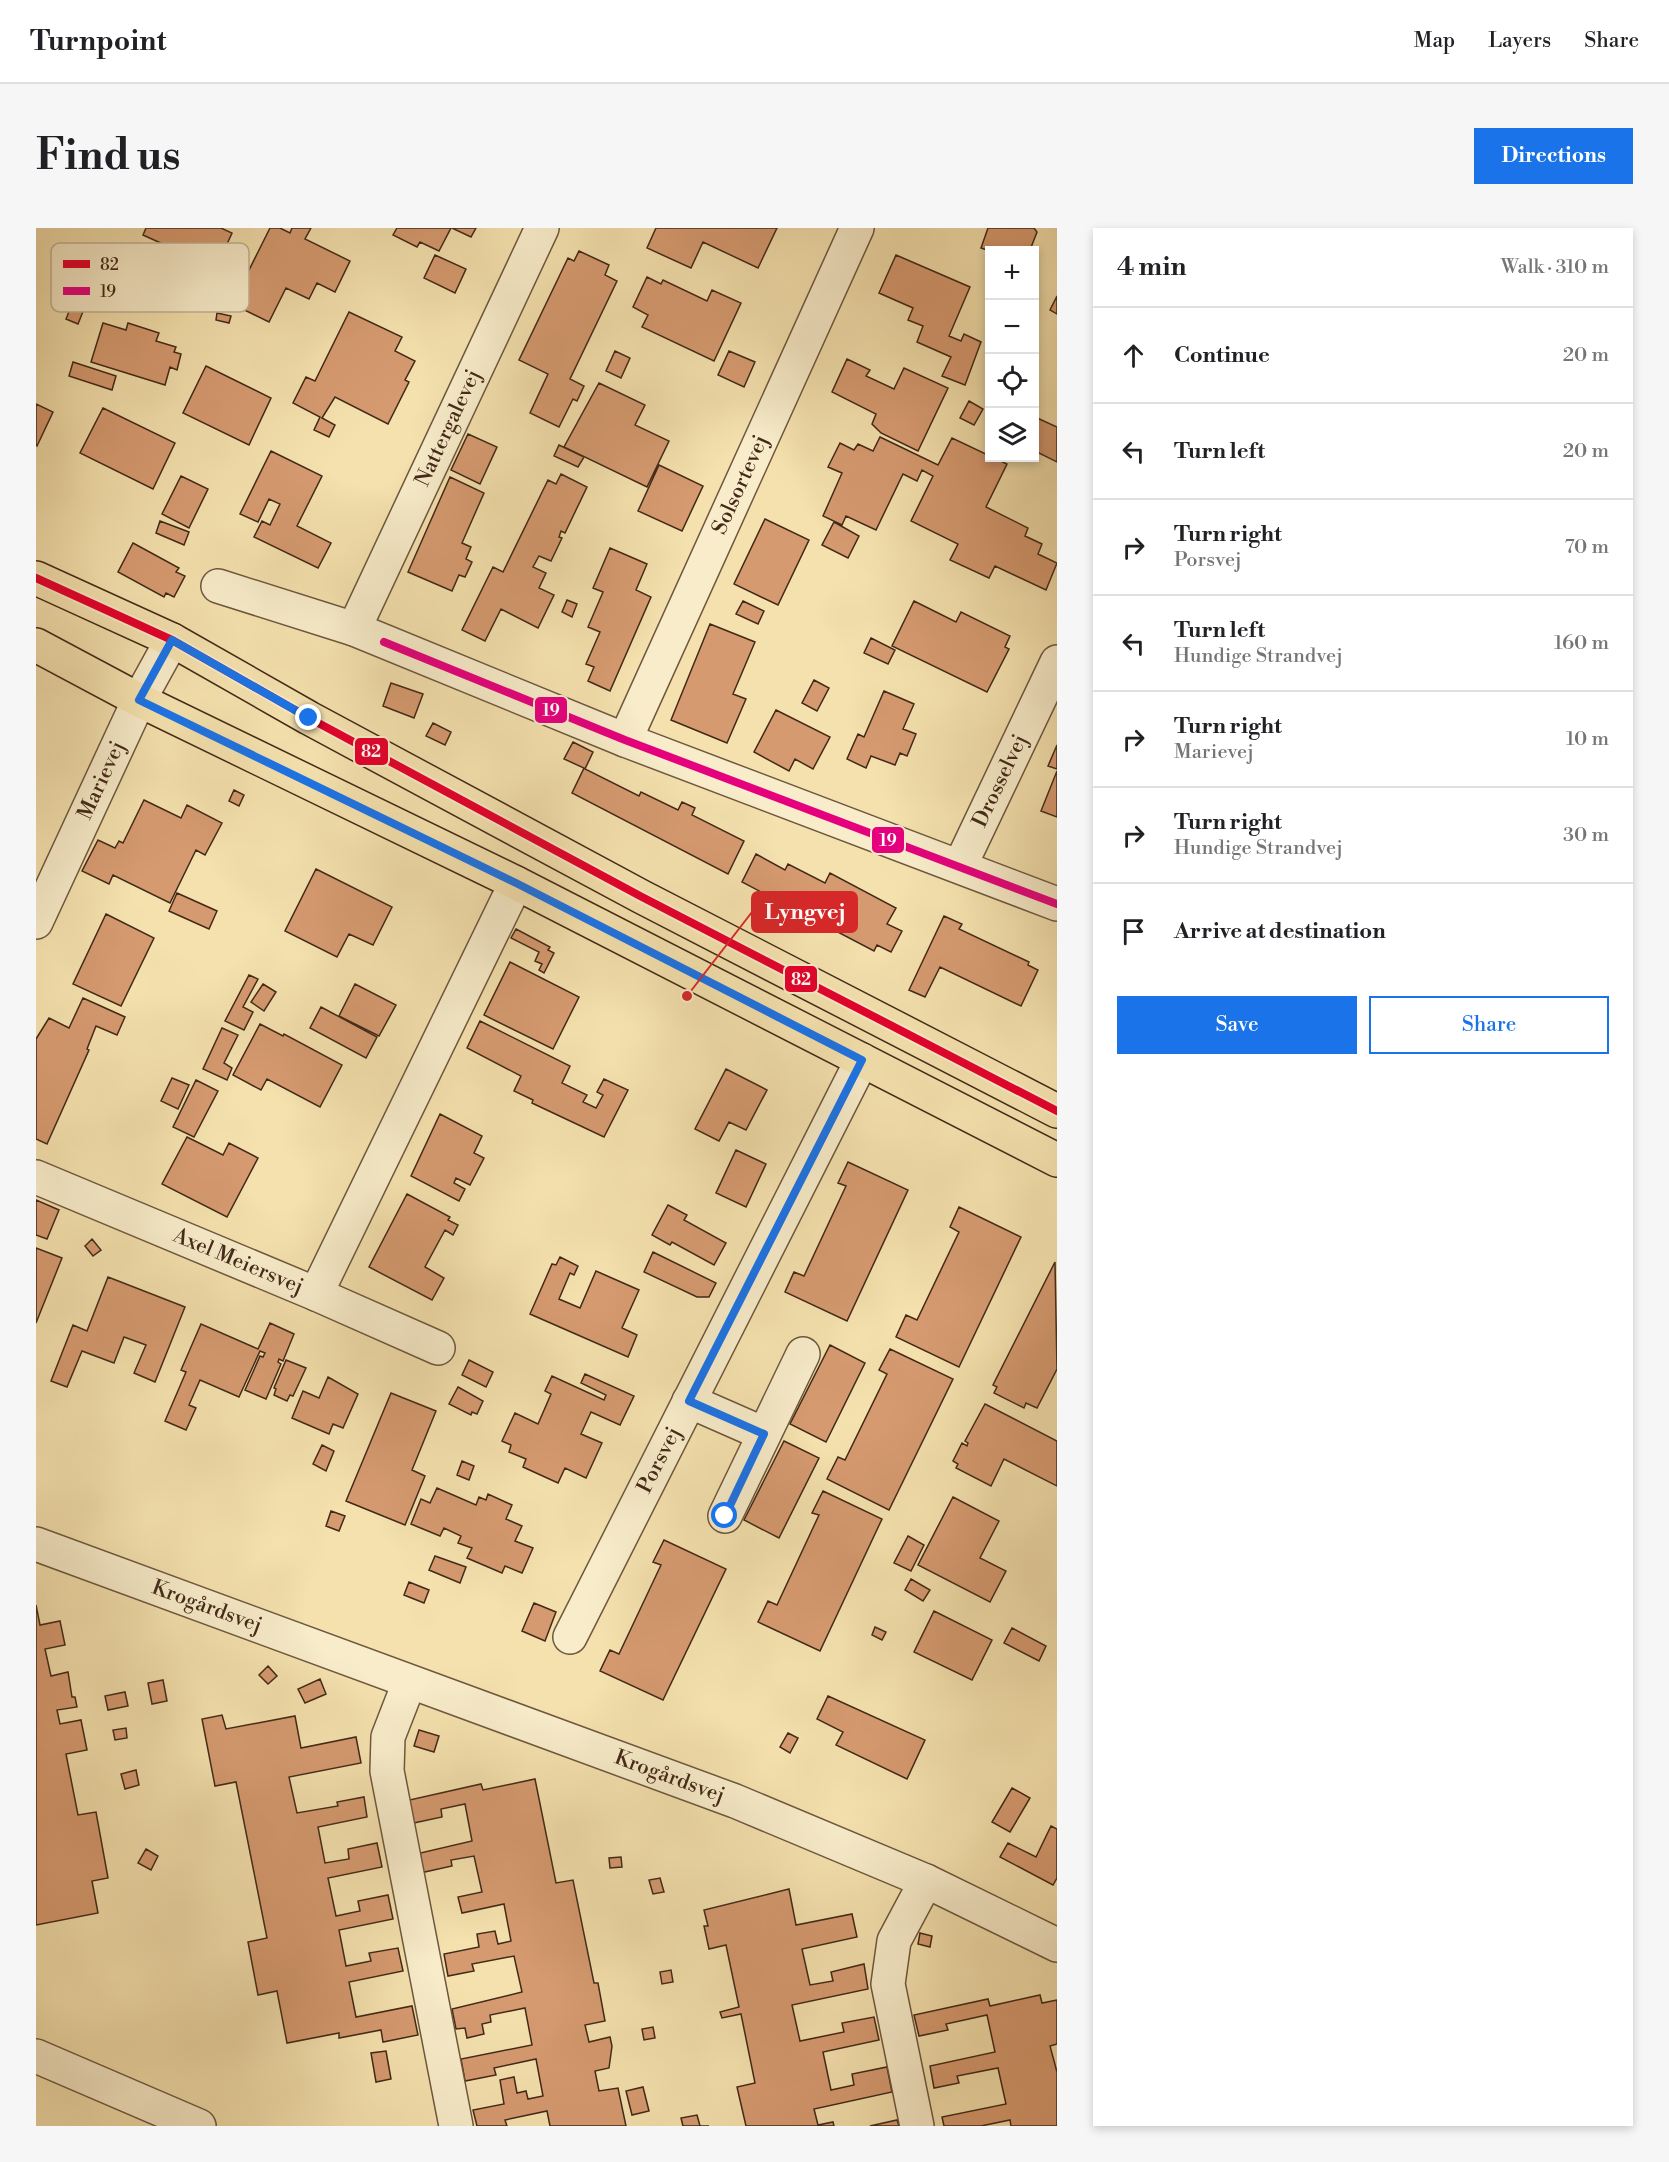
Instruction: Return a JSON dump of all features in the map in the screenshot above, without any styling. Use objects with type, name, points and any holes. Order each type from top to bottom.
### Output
[{"type":"main road","points":[[36,578],[172,640],[319,724],[631,892],[1057,1111]]},
{"type":"main road","points":[[36,645],[139,700],[516,883],[1057,1160]]},
{"type":"street","name":"Nattergalevej","points":[[354,629],[542,228]]},
{"type":"street","name":"Solsortevej","points":[[625,741],[857,228]]},
{"type":"street","points":[[218,586],[354,629],[625,741],[1057,904]]},
{"type":"street","name":"Marievej","points":[[36,922],[139,700],[172,640]]},
{"type":"street","name":"Drosselvej","points":[[960,866],[1057,662]]},
{"type":"street","points":[[316,1294],[516,883]]},
{"type":"street","name":"Porsvej","points":[[570,1637],[862,1060]]},
{"type":"street","name":"Axel Meiersvej","points":[[36,1177],[316,1294],[438,1348]]},
{"type":"street","points":[[725,1516],[803,1354]]},
{"type":"street","points":[[689,1401],[764,1434]]},
{"type":"street","name":"Krogårdsvej","points":[[36,1544],[735,1801],[926,1881],[1057,1945]]},
{"type":"street","points":[[409,1683],[388,1737],[387,1771],[456,2126]]},
{"type":"street","points":[[917,2126],[888,1984],[894,1941],[926,1881]]},
{"type":"street","points":[[36,2056],[186,2124]]},
{"type":"building","points":[[146,228],[221,228],[232,233],[227,243],[161,243],[143,235]]},
{"type":"building","points":[[270,228],[280,228],[290,233],[292,228],[311,228],[305,239],[350,261],[335,292],[317,283],[309,299],[286,288],[269,322],[248,312],[249,270]]},
{"type":"building","points":[[397,228],[451,228],[439,251],[420,242],[417,247],[393,235]]},
{"type":"building","points":[[452,228],[476,228],[471,237]]},
{"type":"building","points":[[656,228],[777,228],[758,268],[703,242],[691,268],[647,248]]},
{"type":"building","points":[[988,228],[1034,228],[1037,232],[1032,246],[985,246],[985,249],[981,248]]},
{"type":"building","points":[[579,251],[609,265],[605,275],[617,281],[570,379],[584,386],[577,401],[573,399],[559,427],[530,413],[548,374],[519,360],[568,258],[574,261]]},
{"type":"building","points":[[435,255],[466,269],[455,293],[424,278]]},
{"type":"building","points":[[896,255],[970,287],[949,336],[961,341],[964,334],[981,342],[965,385],[942,376],[951,357],[917,342],[923,326],[908,320],[913,308],[879,293]]},
{"type":"building","points":[[647,277],[661,284],[663,280],[707,301],[712,290],[741,303],[714,361],[642,327],[648,315],[633,307]]},
{"type":"building","points":[[1057,296],[1057,314],[1050,310]]},
{"type":"building","points":[[69,312],[83,312],[78,324],[66,319]]},
{"type":"building","points":[[349,312],[402,337],[395,351],[415,361],[405,380],[409,382],[388,424],[335,397],[322,418],[335,425],[329,437],[314,430],[320,417],[293,403],[306,377],[315,381]]},
{"type":"building","points":[[217,313],[231,316],[229,323],[216,320]]},
{"type":"building","points":[[103,323],[126,330],[128,323],[159,333],[156,341],[176,347],[174,352],[181,354],[177,370],[170,367],[165,385],[91,362]]},
{"type":"building","points":[[615,351],[630,358],[621,378],[606,371]]},
{"type":"building","points":[[729,351],[755,362],[744,387],[718,375]]},
{"type":"building","points":[[847,359],[870,370],[866,376],[894,389],[904,368],[948,388],[918,451],[881,433],[872,424],[876,414],[832,392]]},
{"type":"building","points":[[73,362],[116,376],[112,390],[69,376]]},
{"type":"building","points":[[206,366],[271,398],[249,445],[183,413]]},
{"type":"building","points":[[599,383],[645,405],[635,425],[669,441],[647,487],[564,447]]},
{"type":"building","points":[[969,401],[983,409],[974,425],[960,418]]},
{"type":"building","points":[[36,404],[53,412],[37,446],[36,445]]},
{"type":"building","points":[[103,408],[175,443],[153,489],[80,453]]},
{"type":"building","points":[[1039,419],[1057,427],[1057,462],[1039,453]]},
{"type":"building","points":[[468,434],[497,447],[480,484],[451,470]]},
{"type":"building","points":[[880,437],[938,465],[952,438],[985,454],[985,462],[1007,464],[986,507],[1028,528],[1025,536],[1042,544],[1038,554],[1057,563],[1046,590],[995,566],[989,578],[950,560],[958,544],[911,521],[933,476],[922,470],[917,481],[903,474],[876,530],[846,516],[842,525],[823,516],[842,473],[828,467],[840,443],[854,450],[858,444],[873,451]]},
{"type":"building","points":[[559,445],[584,457],[578,467],[554,456]]},
{"type":"building","points":[[271,451],[322,476],[297,526],[331,543],[318,568],[254,537],[262,521],[270,525],[280,504],[269,499],[258,522],[240,514]]},
{"type":"building","points":[[659,465],[703,486],[682,531],[638,511]]},
{"type":"building","points":[[561,474],[587,487],[565,533],[561,531],[559,537],[562,538],[551,561],[539,556],[533,567],[546,573],[539,588],[554,595],[538,628],[501,609],[485,641],[462,630],[493,567],[503,572],[548,480],[556,484]]},
{"type":"building","points":[[181,476],[208,489],[189,528],[162,514]]},
{"type":"building","points":[[450,477],[484,493],[462,543],[471,547],[466,559],[472,562],[465,577],[459,575],[452,591],[408,572]]},
{"type":"building","points":[[765,519],[809,540],[778,605],[734,584]]},
{"type":"building","points":[[160,521],[189,532],[184,545],[156,533]]},
{"type":"building","points":[[834,522],[859,536],[848,558],[822,545]]},
{"type":"building","points":[[133,543],[179,568],[176,572],[185,576],[174,597],[166,593],[164,597],[118,572]]},
{"type":"building","points":[[610,548],[647,564],[636,590],[651,597],[610,691],[588,681],[594,667],[586,664],[600,632],[588,627],[603,592],[593,588]]},
{"type":"building","points":[[567,600],[577,604],[572,617],[562,612]]},
{"type":"building","points":[[743,601],[764,611],[758,624],[736,614]]},
{"type":"building","points":[[914,601],[956,622],[961,612],[1010,636],[1005,647],[1009,649],[987,692],[892,646]]},
{"type":"building","points":[[710,624],[755,642],[733,694],[746,699],[727,743],[671,720]]},
{"type":"building","points":[[871,638],[895,650],[888,664],[864,653]]},
{"type":"building","points":[[814,680],[829,688],[817,711],[802,703]]},
{"type":"building","points":[[391,683],[423,694],[414,718],[383,706]]},
{"type":"building","points":[[884,691],[914,704],[903,729],[916,734],[907,756],[900,753],[895,765],[871,756],[866,768],[847,759],[858,734],[864,737]]},
{"type":"building","points":[[776,710],[830,737],[813,769],[795,759],[789,771],[754,752]]},
{"type":"building","points":[[433,723],[451,732],[445,745],[426,736]]},
{"type":"building","points":[[573,742],[593,752],[585,769],[639,796],[641,792],[678,810],[682,802],[695,808],[692,815],[744,841],[728,874],[572,793],[584,768],[564,759]]},
{"type":"building","points":[[1057,745],[1057,769],[1048,766]]},
{"type":"building","points":[[1057,771],[1057,817],[1041,811]]},
{"type":"building","points":[[234,790],[244,795],[239,806],[229,801]]},
{"type":"building","points":[[144,800],[181,818],[187,805],[222,823],[205,855],[196,850],[170,903],[113,875],[109,884],[82,871],[98,840],[115,848],[119,841],[123,843]]},
{"type":"building","points":[[756,854],[785,870],[788,864],[825,883],[830,873],[896,908],[887,924],[902,931],[891,952],[877,945],[874,951],[742,882]]},
{"type":"building","points":[[316,869],[392,907],[373,945],[349,934],[337,957],[285,931]]},
{"type":"building","points":[[177,893],[217,911],[209,929],[169,911]]},
{"type":"building","points":[[106,914],[154,938],[121,1006],[73,984]]},
{"type":"building","points":[[944,916],[962,924],[959,929],[1029,962],[1028,965],[1038,970],[1021,1006],[940,967],[925,997],[909,990]]},
{"type":"building","points":[[516,929],[550,947],[548,950],[554,953],[544,973],[539,970],[542,964],[535,961],[539,952],[511,938]]},
{"type":"building","points":[[510,962],[579,997],[553,1049],[484,1015]]},
{"type":"building","points":[[249,975],[258,979],[243,1007],[253,1012],[244,1030],[225,1021]]},
{"type":"building","points":[[263,984],[276,992],[264,1011],[251,1002]]},
{"type":"building","points":[[355,984],[396,1005],[379,1036],[339,1016]]},
{"type":"building","points":[[83,998],[125,1017],[117,1035],[96,1026],[87,1049],[89,1050],[47,1144],[36,1139],[36,1039],[49,1018],[69,1028]]},
{"type":"building","points":[[321,1007],[377,1037],[366,1058],[310,1028]]},
{"type":"building","points":[[480,1021],[570,1066],[562,1083],[587,1095],[583,1102],[596,1108],[603,1095],[597,1092],[604,1079],[628,1090],[604,1137],[532,1103],[533,1100],[514,1091],[521,1076],[467,1048]]},
{"type":"building","points":[[260,1024],[342,1065],[320,1107],[267,1079],[261,1090],[233,1075]]},
{"type":"building","points":[[222,1028],[238,1035],[224,1063],[232,1068],[227,1080],[203,1069]]},
{"type":"building","points":[[726,1069],[767,1090],[746,1130],[729,1122],[719,1141],[695,1129]]},
{"type":"building","points":[[172,1078],[189,1085],[178,1109],[161,1101]]},
{"type":"building","points":[[196,1080],[218,1091],[194,1137],[173,1127]]},
{"type":"building","points":[[440,1114],[482,1136],[474,1153],[484,1158],[470,1185],[456,1178],[454,1183],[465,1189],[459,1201],[411,1176]]},
{"type":"building","points":[[187,1137],[223,1155],[229,1143],[258,1158],[227,1217],[162,1184]]},
{"type":"building","points":[[736,1150],[766,1164],[746,1207],[716,1193]]},
{"type":"building","points":[[848,1162],[908,1190],[847,1321],[785,1292],[794,1272],[804,1276],[846,1186],[838,1183]]},
{"type":"building","points":[[407,1194],[450,1217],[448,1220],[458,1225],[453,1235],[445,1230],[425,1267],[444,1278],[432,1300],[369,1267]]},
{"type":"building","points":[[36,1200],[59,1210],[47,1239],[36,1235]]},
{"type":"building","points":[[668,1205],[687,1215],[684,1220],[726,1243],[714,1265],[672,1242],[670,1245],[652,1235]]},
{"type":"building","points":[[959,1207],[1021,1237],[959,1367],[896,1337],[906,1315],[917,1320],[959,1232],[950,1227]]},
{"type":"building","points":[[92,1239],[101,1250],[93,1256],[85,1246]]},
{"type":"building","points":[[36,1248],[62,1258],[36,1323]]},
{"type":"building","points":[[653,1252],[716,1283],[709,1297],[697,1297],[644,1272]]},
{"type":"building","points":[[560,1257],[578,1266],[574,1275],[570,1273],[559,1299],[580,1308],[596,1271],[639,1290],[622,1328],[637,1335],[628,1357],[530,1314],[552,1264],[556,1265]]},
{"type":"building","points":[[1055,1262],[1057,1369],[1037,1408],[1026,1403],[1024,1408],[994,1393],[997,1387],[993,1385]]},
{"type":"building","points":[[108,1277],[185,1307],[155,1382],[134,1373],[146,1345],[124,1337],[114,1363],[82,1351],[67,1387],[51,1381],[73,1325],[87,1331]]},
{"type":"building","points":[[270,1323],[294,1334],[283,1361],[279,1359],[278,1362],[281,1364],[266,1399],[245,1390],[260,1356],[263,1357],[265,1353],[260,1351],[239,1397],[200,1380],[189,1405],[196,1408],[186,1430],[165,1421],[186,1372],[181,1370],[201,1324],[258,1349]]},
{"type":"building","points":[[830,1345],[865,1363],[826,1442],[790,1424]]},
{"type":"building","points":[[890,1349],[953,1379],[889,1510],[827,1479],[838,1457],[845,1460],[887,1374],[879,1370]]},
{"type":"building","points":[[286,1360],[306,1368],[293,1396],[290,1395],[287,1401],[274,1395],[276,1389],[274,1388]]},
{"type":"building","points":[[469,1360],[493,1372],[486,1387],[462,1375]]},
{"type":"building","points":[[585,1374],[634,1396],[620,1425],[591,1412],[581,1434],[602,1443],[586,1478],[565,1468],[558,1483],[523,1467],[526,1459],[509,1452],[511,1445],[502,1441],[515,1413],[538,1424],[551,1394],[545,1391],[552,1376],[604,1400],[606,1395],[581,1383]]},
{"type":"building","points":[[328,1377],[358,1394],[343,1428],[333,1424],[329,1434],[292,1418],[303,1391],[319,1398]]},
{"type":"building","points":[[458,1387],[483,1401],[477,1414],[472,1412],[471,1415],[449,1404]]},
{"type":"building","points":[[391,1393],[436,1411],[412,1470],[425,1476],[405,1525],[346,1501]]},
{"type":"building","points":[[985,1404],[1057,1441],[1057,1486],[1004,1459],[991,1486],[956,1468],[958,1464],[953,1461],[962,1443],[967,1446],[968,1443],[965,1441]]},
{"type":"building","points":[[784,1441],[819,1458],[779,1538],[744,1520]]},
{"type":"building","points":[[322,1445],[334,1451],[326,1471],[313,1464]]},
{"type":"building","points":[[462,1461],[474,1466],[469,1480],[457,1475]]},
{"type":"building","points":[[437,1488],[476,1505],[479,1497],[486,1500],[488,1494],[512,1505],[506,1519],[522,1526],[515,1541],[533,1548],[522,1573],[505,1566],[502,1573],[467,1558],[472,1548],[458,1543],[461,1536],[444,1528],[440,1536],[411,1524],[421,1499],[430,1503]]},
{"type":"building","points":[[823,1491],[882,1519],[820,1651],[758,1622],[768,1601],[777,1605],[819,1515],[812,1513]]},
{"type":"building","points":[[953,1497],[999,1521],[980,1558],[1006,1571],[990,1602],[918,1565]]},
{"type":"building","points":[[331,1511],[345,1516],[339,1531],[326,1526]]},
{"type":"building","points":[[908,1536],[924,1545],[911,1571],[894,1563]]},
{"type":"building","points":[[664,1540],[726,1569],[663,1700],[600,1671],[610,1650],[619,1654],[661,1565],[653,1562]]},
{"type":"building","points":[[435,1556],[466,1567],[460,1583],[429,1570]]},
{"type":"building","points":[[911,1579],[930,1590],[923,1601],[905,1590]]},
{"type":"building","points":[[409,1582],[429,1590],[424,1603],[404,1595]]},
{"type":"building","points":[[534,1603],[556,1612],[545,1641],[522,1631]]},
{"type":"building","points":[[36,1605],[40,1625],[60,1621],[65,1645],[45,1649],[51,1676],[68,1672],[72,1697],[75,1697],[77,1707],[57,1710],[60,1724],[81,1720],[87,1750],[66,1754],[78,1815],[96,1812],[108,1878],[92,1881],[98,1913],[36,1925]]},
{"type":"building","points":[[934,1611],[992,1640],[972,1680],[914,1652]]},
{"type":"building","points":[[875,1627],[886,1632],[882,1640],[872,1635]]},
{"type":"building","points":[[1012,1628],[1046,1646],[1039,1661],[1004,1643]]},
{"type":"building","points":[[268,1666],[277,1676],[268,1684],[259,1675]]},
{"type":"building","points":[[320,1679],[326,1694],[305,1703],[298,1689]]},
{"type":"building","points":[[163,1680],[167,1701],[152,1704],[148,1683]]},
{"type":"building","points":[[125,1692],[128,1706],[108,1710],[105,1696]]},
{"type":"building","points":[[828,1696],[925,1740],[907,1779],[836,1745],[843,1732],[817,1719]]},
{"type":"building","points":[[222,1715],[226,1729],[295,1716],[301,1748],[356,1737],[361,1763],[289,1777],[297,1813],[338,1806],[337,1802],[364,1797],[367,1817],[318,1827],[325,1863],[349,1859],[348,1849],[377,1843],[382,1867],[328,1878],[336,1916],[360,1911],[358,1901],[388,1895],[393,1919],[339,1930],[346,1966],[371,1961],[369,1953],[398,1948],[403,1971],[349,1982],[356,2017],[412,2006],[418,2035],[383,2042],[381,2030],[339,2038],[339,2033],[287,2043],[277,1991],[258,1995],[248,1942],[267,1938],[236,1782],[215,1786],[202,1719]]},
{"type":"building","points":[[126,1728],[127,1738],[115,1740],[113,1730]]},
{"type":"building","points":[[419,1730],[439,1736],[434,1752],[414,1746]]},
{"type":"building","points":[[788,1733],[798,1738],[790,1753],[780,1747]]},
{"type":"building","points":[[136,1770],[139,1785],[125,1789],[121,1774]]},
{"type":"building","points":[[535,1779],[556,1883],[573,1880],[594,1983],[598,1983],[605,2021],[585,2025],[589,2042],[610,2037],[612,2046],[609,2068],[595,2071],[599,2091],[618,2088],[626,2126],[550,2126],[547,2111],[505,2120],[507,2126],[477,2126],[473,2110],[504,2104],[500,2080],[514,2077],[517,2093],[526,2091],[528,2099],[543,2096],[536,2059],[494,2068],[496,2075],[465,2081],[461,2059],[532,2045],[525,2008],[490,2015],[491,2022],[482,2024],[484,2034],[467,2038],[465,2028],[456,2029],[452,2009],[522,1992],[514,1956],[472,1964],[474,1971],[448,1976],[444,1954],[479,1947],[477,1934],[495,1931],[498,1944],[511,1941],[504,1904],[462,1913],[458,1897],[482,1892],[474,1856],[451,1860],[452,1866],[420,1873],[416,1854],[472,1841],[465,1804],[441,1809],[442,1817],[409,1824],[405,1801],[481,1784],[483,1790]]},
{"type":"building","points":[[1012,1788],[1030,1798],[1010,1832],[992,1822]]},
{"type":"building","points":[[1051,1826],[1057,1829],[1057,1878],[1053,1885],[1000,1857],[1008,1843],[1036,1857]]},
{"type":"building","points":[[146,1849],[158,1856],[151,1870],[138,1863]]},
{"type":"building","points":[[621,1857],[622,1867],[610,1868],[609,1858]]},
{"type":"building","points":[[660,1878],[664,1892],[653,1894],[649,1880]]},
{"type":"building","points":[[789,1889],[796,1925],[852,1914],[857,1937],[802,1949],[810,1985],[833,1981],[831,1972],[864,1964],[868,1989],[792,2005],[800,2041],[844,2032],[842,2023],[874,2017],[879,2040],[823,2052],[831,2090],[854,2085],[852,2074],[887,2067],[892,2092],[814,2109],[818,2125],[833,2122],[834,2126],[746,2126],[737,2087],[755,2083],[741,2014],[722,2018],[720,2012],[739,2007],[726,1945],[709,1949],[704,1926],[708,1926],[704,1910]]},
{"type":"building","points":[[920,1933],[932,1936],[930,1947],[918,1944]]},
{"type":"building","points":[[671,1970],[673,1982],[662,1984],[660,1972]]},
{"type":"building","points":[[1040,1995],[1042,2003],[1057,2000],[1057,2044],[1050,2046],[1057,2072],[1057,2126],[1011,2126],[1010,2120],[981,2126],[944,2126],[942,2117],[1006,2104],[998,2068],[957,2076],[959,2083],[934,2088],[930,2066],[995,2052],[987,2015],[946,2024],[948,2030],[919,2036],[914,2015],[988,1999],[990,2006]]},
{"type":"building","points":[[653,2027],[655,2038],[644,2040],[642,2029]]},
{"type":"building","points":[[386,2051],[391,2079],[376,2082],[371,2053]]},
{"type":"building","points":[[643,2087],[649,2111],[632,2115],[626,2091]]},
{"type":"building","points":[[697,2115],[700,2126],[683,2126],[681,2118]]},
{"type":"building","points":[[897,2120],[899,2126],[870,2126]]},
{"type":"transit line","name":"82","points":[[36,578],[172,640],[309,718],[642,897],[1057,1111]]},
{"type":"transit line","name":"19","points":[[384,642],[625,740],[1057,904]]},
{"type":"place","name":"Lyngvej","points":[[687,996]]},
{"type":"route","points":[[309,718],[172,640],[139,700],[516,883],[862,1060],[689,1401],[764,1434],[725,1516]]}]
